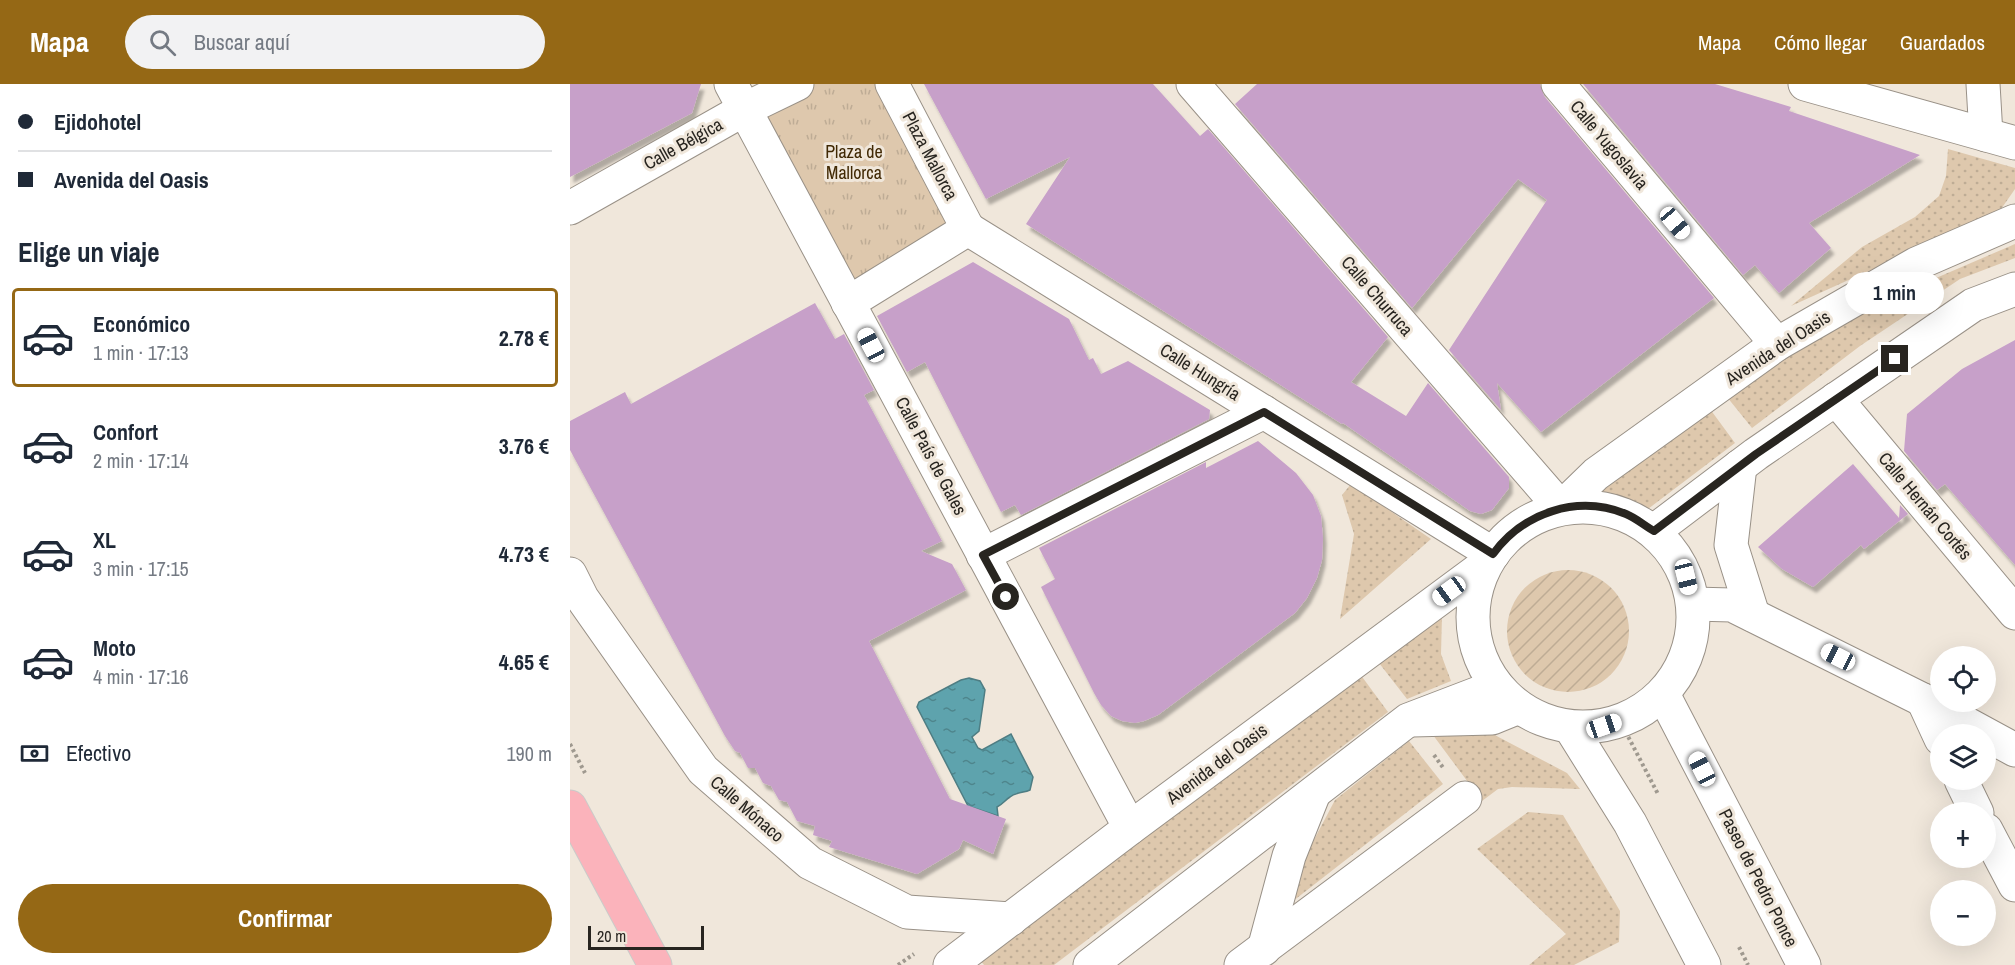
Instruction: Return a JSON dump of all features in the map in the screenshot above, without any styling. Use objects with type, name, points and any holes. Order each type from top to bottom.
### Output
[{"type":"main road","points":[[570,807],[655,965]]},
{"type":"street","name":"Calle Bélgica","points":[[570,208],[738,97],[797,84]]},
{"type":"street","name":"Plaza Mallorca","points":[[892,84],[968,229]]},
{"type":"street","name":"Calle Churruca","points":[[1193,84],[1561,508]]},
{"type":"street","name":"Calle Yugoslavia","points":[[1558,84],[1777,344]]},
{"type":"street","points":[[1805,84],[2000,139]]},
{"type":"street","points":[[1983,84],[2000,139]]},
{"type":"street","name":"Calle País de Gales","points":[[738,97],[1130,828]]},
{"type":"street","name":"Avenida del Oasis","points":[[1561,508],[1596,474],[1777,344],[1916,264],[2015,221]]},
{"type":"street","points":[[848,303],[968,229]]},
{"type":"street","name":"Calle Hungría","points":[[968,229],[1264,412],[1489,559]]},
{"type":"street","points":[[1654,531],[1740,466],[1973,305],[2015,289]]},
{"type":"street","name":"Calle Hernán Cortés","points":[[1836,399],[2015,613]]},
{"type":"street","points":[[983,555],[1264,412]]},
{"type":"street","points":[[1740,466],[1731,545],[1753,615]]},
{"type":"street","points":[[1594,506],[1626,514],[1654,531],[1673,552],[1686,577],[1693,603],[1692,637],[1682,667],[1663,694],[1636,715],[1620,721],[1604,726],[1570,727],[1536,717],[1508,697],[1479,662],[1473,628],[1475,596],[1489,559],[1505,538],[1531,519],[1561,508],[1594,506]]},
{"type":"street","name":"Avenida del Oasis","points":[[950,965],[1489,559]]},
{"type":"street","name":"Calle Mónaco","points":[[570,574],[582,597],[703,770],[810,863],[908,912],[1011,919]]},
{"type":"street","points":[[1693,603],[1732,605],[1923,700],[2015,750]]},
{"type":"street","name":"Paseo de Pedro Ponce","points":[[1663,694],[1804,965]]},
{"type":"street","points":[[1090,965],[1408,720],[1508,697]]},
{"type":"street","points":[[1923,700],[1934,724]]},
{"type":"street","points":[[1570,727],[1630,823],[1704,965]]},
{"type":"street","points":[[1252,957],[1314,793]]},
{"type":"street","points":[[1252,957],[1465,798]]},
{"type":"street","points":[[1996,849],[2015,885]]},
{"type":"green space","name":"Plaza de Mallorca","points":[[797,84],[892,84],[968,229],[848,303],[745,109]]},
{"type":"green space","points":[[1948,149],[2015,168],[2015,189],[1999,212],[1791,306],[1862,247],[1915,217],[1939,196],[1946,176]]},
{"type":"green space","points":[[2015,244],[2015,258],[1960,279],[1860,346],[1752,428],[1727,397],[1820,335],[1892,297]]},
{"type":"green space","points":[[1710,409],[1735,443],[1640,515],[1624,505],[1593,498]]},
{"type":"green space","points":[[1351,484],[1431,539],[1340,619],[1354,534],[1342,495]]},
{"type":"green space","points":[[1568,570],[1591,574],[1611,588],[1625,608],[1629,631],[1625,654],[1611,674],[1591,688],[1568,692],[1545,688],[1525,674],[1511,654],[1507,631],[1511,608],[1525,588],[1545,574]]},
{"type":"green space","points":[[1442,616],[1441,654],[1451,681],[1407,699],[1379,663]]},
{"type":"green space","points":[[1360,674],[1388,712],[1054,965],[984,965],[981,961]]},
{"type":"green space","points":[[1430,731],[1489,732],[1567,773],[1580,789],[1512,787],[1498,789],[1482,801]]},
{"type":"green space","points":[[1409,741],[1443,784],[1288,905],[1288,889],[1335,800]]},
{"type":"green space","points":[[1528,812],[1563,815],[1620,911],[1619,942],[1574,965],[1529,965],[1566,934],[1477,849]]},
{"type":"water","points":[[969,678],[980,681],[985,690],[979,731],[972,737],[978,748],[982,750],[1011,734],[1033,777],[1030,790],[1012,795],[997,807],[998,816],[968,806],[917,707],[919,702]]},
{"type":"building","points":[[570,84],[701,84],[692,113],[570,177]]},
{"type":"building","points":[[924,84],[1153,84],[1200,136],[1208,129],[1388,337],[1351,382],[1406,416],[1428,383],[1509,477],[1509,488],[1492,510],[1481,514],[1470,511],[1343,423],[1026,224],[1070,157],[986,199]]},
{"type":"building","points":[[1257,84],[1540,84],[1544,96],[1714,298],[1541,432],[1497,383],[1501,410],[1449,350],[1547,200],[1518,179],[1412,308],[1235,104]]},
{"type":"building","points":[[1583,84],[1715,84],[1791,107],[1789,111],[1920,155],[1809,223],[1831,248],[1779,293],[1755,265],[1743,275]]},
{"type":"building","points":[[973,262],[1069,319],[1089,360],[1093,358],[1101,374],[1128,361],[1210,410],[1209,419],[1021,515],[1015,505],[1001,512],[925,362],[907,372],[877,316]]},
{"type":"building","points":[[815,303],[835,339],[844,334],[874,390],[864,395],[942,541],[921,551],[952,564],[966,590],[869,641],[950,799],[1006,819],[993,854],[963,840],[959,849],[917,874],[829,847],[832,841],[813,835],[815,826],[797,821],[787,802],[779,800],[771,786],[763,783],[755,768],[748,768],[740,753],[735,751],[725,736],[570,450],[570,421],[625,392],[631,404]]},
{"type":"building","points":[[2015,340],[2015,565],[1945,484],[1937,490],[1904,451],[1907,414],[1962,369]]},
{"type":"building","points":[[1258,441],[1296,473],[1313,495],[1321,516],[1322,560],[1317,578],[1307,598],[1295,613],[1158,715],[1135,723],[1111,716],[1094,693],[1041,587],[1055,579],[1039,548],[1206,462],[1206,468]]},
{"type":"building","points":[[1853,464],[1899,518],[1900,505],[1908,514],[1864,549],[1861,545],[1813,587],[1782,569],[1758,547]]},
{"type":"route","points":[[1006,597],[983,555],[1264,412],[1493,554],[1505,538],[1531,519],[1561,508],[1594,506],[1626,514],[1654,531],[1756,454],[1895,359]]}]
